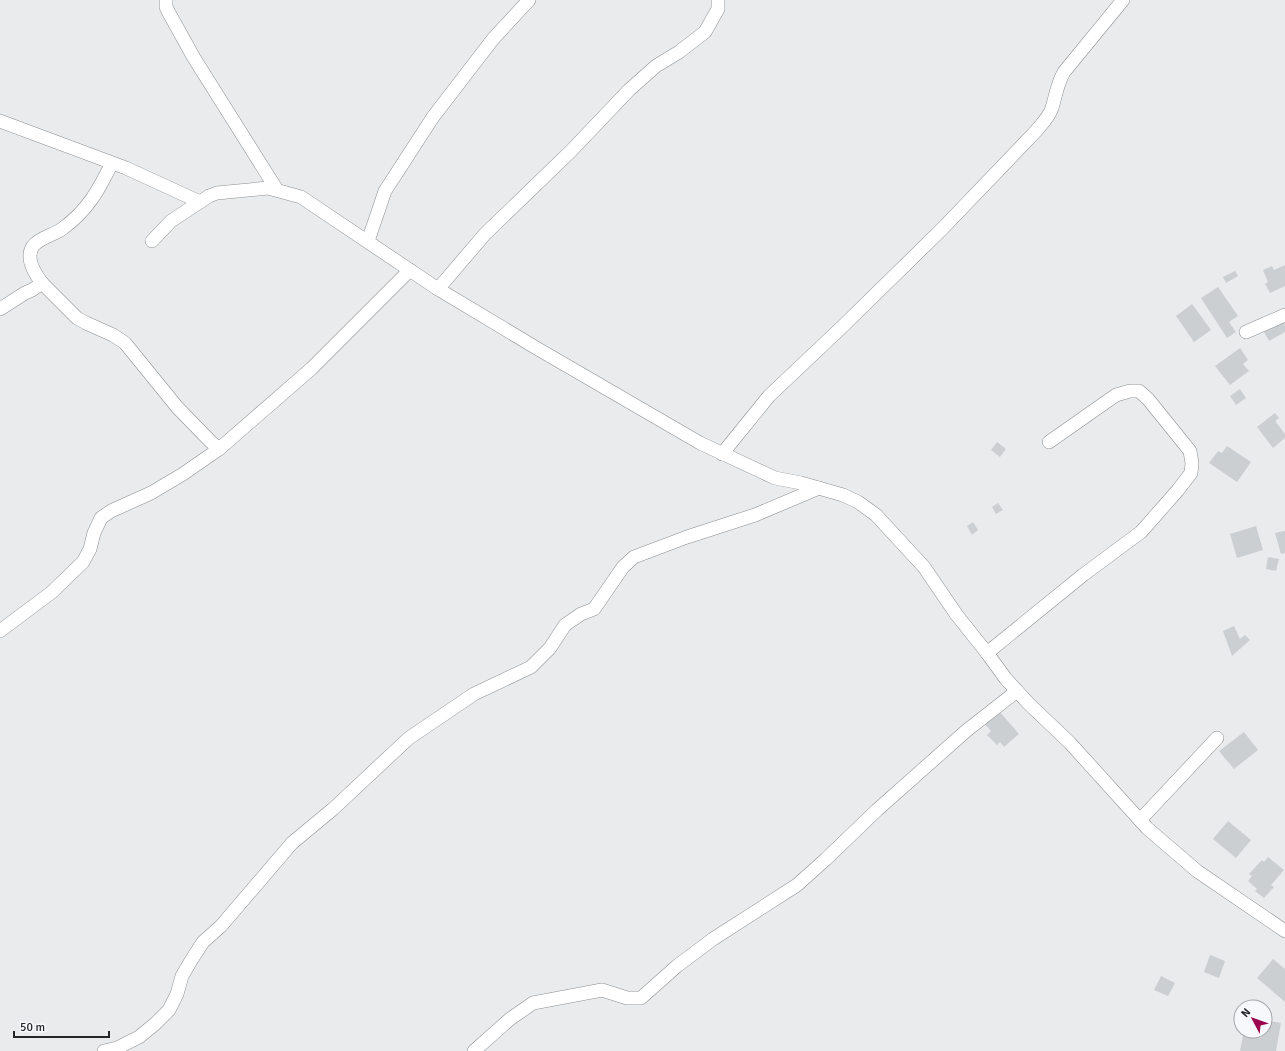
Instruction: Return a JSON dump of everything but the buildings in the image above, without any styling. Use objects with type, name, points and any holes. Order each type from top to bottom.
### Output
[{"type":"street","points":[[166,0],[166,7],[194,58],[277,190]]},
{"type":"street","points":[[368,241],[384,191],[433,117],[493,39],[529,0]]},
{"type":"street","points":[[438,288],[485,234],[571,151],[629,90],[656,66],[705,32],[718,9],[718,0]]},
{"type":"street","points":[[722,454],[769,396],[942,229],[1046,120],[1052,109],[1059,81],[1064,72],[1123,0]]},
{"type":"street","points":[[0,121],[112,163],[200,202]]},
{"type":"street","points":[[112,163],[93,199],[80,214],[61,230],[40,240],[33,247],[30,256],[34,272],[42,283],[77,318],[113,335],[125,343],[177,407],[219,449]]},
{"type":"street","points":[[152,241],[171,221],[209,196],[217,193],[268,188],[300,197],[438,288],[700,443],[775,478],[819,488],[843,495],[858,502],[876,515],[924,567],[956,614],[1006,679],[1070,743],[1147,828],[1197,872],[1285,931]]},
{"type":"street","points":[[0,631],[52,592],[83,562],[90,549],[94,533],[101,518],[111,511],[151,493],[183,474],[219,449],[311,369],[410,270]]},
{"type":"street","points":[[0,309],[42,283]]},
{"type":"street","points":[[1246,332],[1285,315]]},
{"type":"street","points":[[987,653],[1083,575],[1141,532],[1191,473],[1192,463],[1190,451],[1148,399],[1139,391],[1130,391],[1116,395],[1049,442]]},
{"type":"street","points":[[104,1051],[117,1048],[139,1037],[169,1010],[177,994],[182,976],[203,942],[221,926],[292,843],[333,809],[409,738],[474,694],[531,666],[550,648],[565,625],[581,614],[594,609],[623,567],[634,557],[687,537],[755,515],[819,488]]},
{"type":"street","points":[[474,1051],[510,1018],[533,1002],[602,990],[627,998],[641,998],[677,966],[713,939],[797,885],[877,810],[960,736],[1017,691]]},
{"type":"street","points":[[1140,820],[1217,738]]}]
